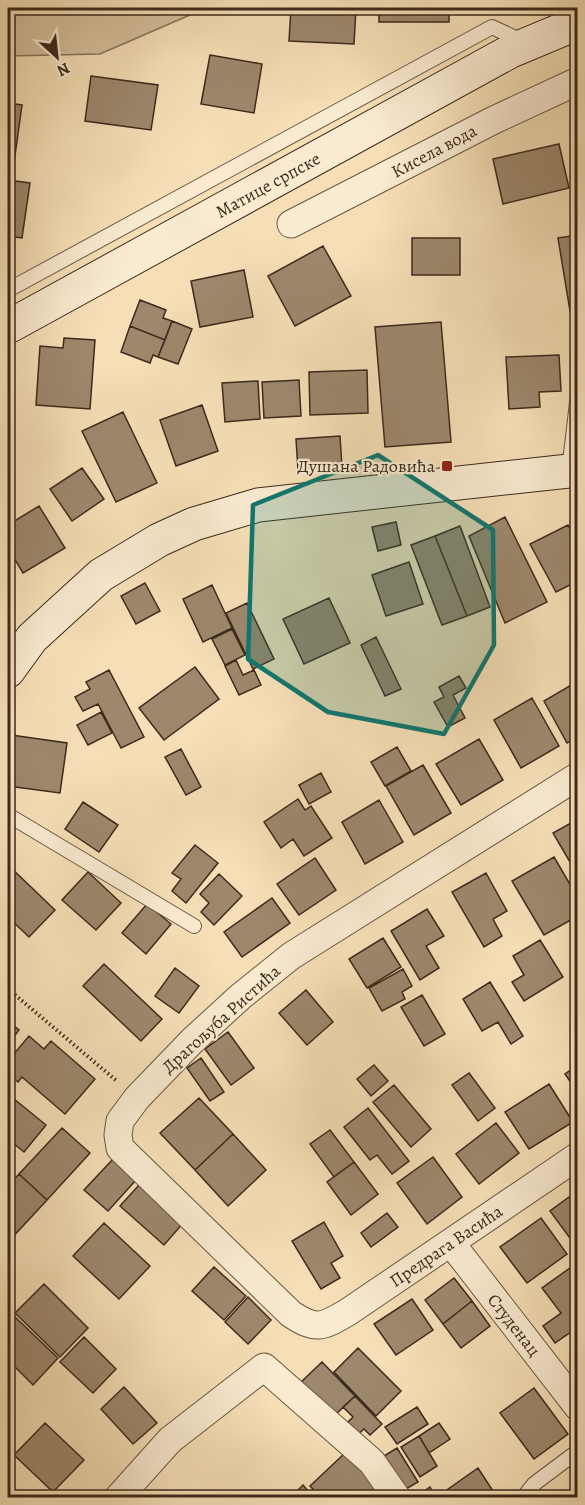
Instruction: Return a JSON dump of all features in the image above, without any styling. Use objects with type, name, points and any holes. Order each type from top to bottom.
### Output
[{"type":"main road","name":"Матице српске","points":[[8,327],[528,44],[578,23]]},
{"type":"main road","points":[[8,671],[32,638],[101,574],[159,540],[194,524],[258,505],[573,470]]},
{"type":"street","name":"Кисела вода","points":[[291,224],[494,120],[578,81]]},
{"type":"street","name":"Драгољуба Ристића","points":[[310,1327],[291,1314],[120,1148],[118,1135],[120,1120],[137,1098],[192,1041],[291,956],[578,776]]},
{"type":"street","name":"Предрага Васића","points":[[310,1327],[326,1325],[348,1312],[578,1156]]},
{"type":"street","name":"Студенац","points":[[451,1244],[578,1407]]},
{"type":"street","points":[[118,1497],[170,1440],[264,1367],[372,1462],[397,1497]]},
{"type":"lane","name":"Матице српске","points":[[8,290],[492,27],[528,44]]},
{"type":"lane","points":[[573,470],[578,394]]},
{"type":"lane","points":[[8,815],[194,926]]},
{"type":"lane","points":[[523,1497],[534,1484],[578,1451]]},
{"type":"path","points":[[8,989],[137,1098]]},
{"type":"highlighted area","points":[[378,455],[493,530],[494,645],[444,734],[328,712],[248,659],[253,505]]},
{"type":"shaded area","points":[[8,8],[206,8],[100,54],[8,56]]},
{"type":"building","points":[[291,8],[356,8],[354,44],[289,41]]},
{"type":"building","points":[[379,8],[449,8],[449,22],[379,22]]},
{"type":"building","points":[[210,55],[262,64],[254,113],[201,104]]},
{"type":"building","points":[[91,76],[158,85],[151,130],[85,121]]},
{"type":"building","points":[[8,103],[22,105],[14,163],[8,162]]},
{"type":"building","points":[[559,144],[569,188],[503,204],[493,159]]},
{"type":"building","points":[[8,180],[30,183],[22,238],[8,236]]},
{"type":"building","points":[[578,235],[578,309],[570,311],[558,238]]},
{"type":"building","points":[[412,238],[460,238],[460,275],[412,275]]},
{"type":"building","points":[[323,246],[351,296],[295,326],[268,276]]},
{"type":"building","points":[[244,270],[253,317],[200,327],[191,281]]},
{"type":"building","points":[[140,300],[166,310],[163,318],[172,321],[165,340],[130,326]]},
{"type":"building","points":[[172,321],[192,329],[178,364],[158,357]]},
{"type":"building","points":[[441,322],[451,442],[385,447],[375,327]]},
{"type":"building","points":[[130,326],[165,340],[158,357],[153,355],[150,363],[121,352]]},
{"type":"building","points":[[64,338],[95,340],[90,409],[36,405],[40,346],[63,348]]},
{"type":"building","points":[[559,355],[561,391],[539,392],[540,407],[509,409],[506,357]]},
{"type":"building","points":[[367,370],[368,413],[310,415],[309,372]]},
{"type":"building","points":[[299,380],[301,416],[264,418],[262,382]]},
{"type":"building","points":[[258,381],[260,419],[225,422],[222,383]]},
{"type":"building","points":[[202,405],[218,451],[176,466],[160,420]]},
{"type":"building","points":[[123,412],[157,483],[116,502],[82,431]]},
{"type":"building","points":[[340,436],[342,467],[298,470],[296,439]]},
{"type":"building","points":[[82,468],[104,499],[72,521],[50,489]]},
{"type":"building","points":[[39,506],[65,548],[23,573],[8,548],[8,525]]},
{"type":"building","points":[[505,517],[547,602],[505,623],[469,536]]},
{"type":"building","points":[[396,522],[401,545],[378,551],[372,527]]},
{"type":"building","points":[[568,525],[578,543],[578,581],[556,592],[530,544]]},
{"type":"building","points":[[460,526],[490,607],[467,616],[435,536]]},
{"type":"building","points":[[435,536],[467,616],[442,625],[411,545]]},
{"type":"building","points":[[409,562],[423,604],[386,616],[372,575]]},
{"type":"building","points":[[145,583],[160,611],[136,624],[121,596]]},
{"type":"building","points":[[212,585],[232,628],[203,642],[183,599]]},
{"type":"building","points":[[329,598],[350,643],[304,664],[283,619]]},
{"type":"building","points":[[247,603],[274,659],[253,669],[226,613]]},
{"type":"building","points":[[232,629],[245,655],[225,665],[212,639]]},
{"type":"building","points":[[376,637],[401,689],[385,696],[361,645]]},
{"type":"building","points":[[236,660],[243,675],[254,670],[261,685],[239,695],[225,666]]},
{"type":"building","points":[[195,667],[219,699],[164,740],[139,708]]},
{"type":"building","points":[[109,670],[144,737],[121,748],[98,704],[83,711],[75,697],[90,689],[86,682]]},
{"type":"building","points":[[459,676],[466,688],[453,695],[465,718],[448,727],[434,702],[444,697],[439,687]]},
{"type":"building","points":[[578,681],[578,737],[567,743],[544,701]]},
{"type":"building","points":[[532,698],[559,746],[521,768],[494,720]]},
{"type":"building","points":[[101,712],[112,733],[88,745],[77,725]]},
{"type":"building","points":[[11,735],[67,743],[60,793],[8,786]]},
{"type":"building","points":[[479,739],[503,780],[461,805],[436,764]]},
{"type":"building","points":[[397,747],[411,771],[385,786],[371,762]]},
{"type":"building","points":[[181,749],[201,787],[186,795],[165,757]]},
{"type":"building","points":[[423,765],[451,813],[414,835],[386,786]]},
{"type":"building","points":[[321,773],[331,792],[309,804],[299,785]]},
{"type":"building","points":[[298,799],[305,810],[311,806],[332,838],[304,856],[293,839],[281,848],[264,822]]},
{"type":"building","points":[[379,800],[403,842],[365,864],[342,822]]},
{"type":"building","points":[[83,802],[118,825],[99,852],[65,829]]},
{"type":"building","points":[[578,819],[578,868],[574,869],[553,833]]},
{"type":"building","points":[[195,845],[218,863],[186,903],[172,891],[181,879],[172,873]]},
{"type":"building","points":[[554,857],[578,898],[578,916],[544,935],[512,881]]},
{"type":"building","points":[[315,858],[336,890],[299,915],[277,884]]},
{"type":"building","points":[[8,865],[55,910],[29,937],[8,917]]},
{"type":"building","points":[[88,872],[121,903],[96,930],[62,900]]},
{"type":"building","points":[[486,873],[507,911],[493,919],[502,936],[484,947],[452,892]]},
{"type":"building","points":[[219,874],[242,896],[214,925],[201,912],[209,903],[200,894]]},
{"type":"building","points":[[272,898],[290,923],[242,957],[224,932]]},
{"type":"building","points":[[147,904],[171,924],[146,954],[122,933]]},
{"type":"building","points":[[427,909],[444,936],[426,946],[439,968],[420,980],[391,931]]},
{"type":"building","points":[[383,938],[401,967],[367,988],[349,959]]},
{"type":"building","points":[[540,940],[563,977],[524,1001],[512,982],[524,975],[513,956]]},
{"type":"building","points":[[104,964],[162,1019],[141,1041],[83,986]]},
{"type":"building","points":[[175,968],[199,986],[179,1013],[155,996]]},
{"type":"building","points":[[403,969],[412,986],[402,992],[405,999],[382,1011],[369,988]]},
{"type":"building","points":[[490,982],[523,1036],[511,1044],[498,1022],[482,1031],[463,999]]},
{"type":"building","points":[[306,990],[333,1022],[307,1045],[279,1013]]},
{"type":"building","points":[[422,995],[445,1034],[424,1046],[401,1007]]},
{"type":"building","points":[[8,1021],[19,1030],[8,1045]]},
{"type":"building","points":[[228,1032],[254,1068],[231,1085],[205,1049]]},
{"type":"building","points":[[29,1036],[44,1049],[51,1041],[95,1079],[65,1114],[22,1077],[18,1082],[8,1074],[8,1061]]},
{"type":"building","points":[[201,1058],[224,1092],[210,1101],[187,1068]]},
{"type":"building","points":[[374,1065],[388,1081],[371,1096],[357,1079]]},
{"type":"building","points":[[578,1065],[578,1093],[565,1074]]},
{"type":"building","points":[[469,1073],[495,1108],[478,1121],[452,1085]]},
{"type":"building","points":[[549,1084],[573,1122],[529,1149],[505,1112]]},
{"type":"building","points":[[394,1085],[431,1129],[411,1147],[373,1102]]},
{"type":"building","points":[[8,1094],[46,1125],[24,1152],[8,1139]]},
{"type":"building","points":[[199,1098],[233,1134],[195,1170],[160,1133]]},
{"type":"building","points":[[368,1108],[409,1161],[392,1174],[377,1155],[370,1160],[344,1127]]},
{"type":"building","points":[[496,1123],[519,1153],[479,1184],[456,1154]]},
{"type":"building","points":[[62,1128],[90,1153],[47,1200],[19,1174]]},
{"type":"building","points":[[330,1130],[354,1162],[334,1177],[310,1144]]},
{"type":"building","points":[[233,1134],[266,1170],[228,1206],[195,1170]]},
{"type":"building","points":[[433,1157],[462,1197],[427,1224],[397,1183]]},
{"type":"building","points":[[113,1159],[136,1180],[108,1211],[84,1190]]},
{"type":"building","points":[[354,1162],[378,1194],[351,1215],[327,1182]]},
{"type":"building","points":[[19,1174],[47,1200],[8,1242],[8,1186]]},
{"type":"building","points":[[140,1184],[184,1222],[164,1245],[120,1206]]},
{"type":"building","points":[[569,1197],[578,1209],[578,1249],[550,1211]]},
{"type":"building","points":[[387,1213],[398,1227],[371,1247],[361,1233]]},
{"type":"building","points":[[541,1218],[567,1254],[527,1283],[500,1247]]},
{"type":"building","points":[[324,1222],[343,1256],[331,1263],[340,1278],[321,1289],[292,1241]]},
{"type":"building","points":[[104,1223],[150,1266],[119,1299],[73,1256]]},
{"type":"building","points":[[577,1263],[578,1327],[555,1343],[543,1326],[561,1313],[542,1288]]},
{"type":"building","points":[[214,1267],[246,1296],[224,1320],[192,1291]]},
{"type":"building","points":[[454,1278],[472,1301],[443,1324],[425,1300]]},
{"type":"building","points":[[44,1284],[88,1328],[60,1357],[15,1313]]},
{"type":"building","points":[[248,1297],[271,1320],[248,1344],[225,1322]]},
{"type":"building","points":[[412,1299],[433,1330],[396,1355],[374,1324]]},
{"type":"building","points":[[472,1301],[490,1326],[461,1348],[443,1324]]},
{"type":"building","points":[[15,1317],[58,1358],[33,1385],[8,1360],[8,1324]]},
{"type":"building","points":[[84,1337],[116,1369],[93,1393],[60,1362]]},
{"type":"building","points":[[358,1348],[401,1391],[376,1416],[334,1372]]},
{"type":"building","points":[[322,1362],[355,1396],[332,1418],[299,1384]]},
{"type":"building","points":[[124,1387],[157,1423],[133,1444],[101,1409]]},
{"type":"building","points":[[534,1388],[568,1434],[534,1459],[500,1413]]},
{"type":"building","points":[[355,1396],[382,1424],[370,1435],[364,1429],[355,1437],[344,1426],[353,1417],[343,1407]]},
{"type":"building","points":[[417,1407],[428,1424],[397,1444],[385,1427]]},
{"type":"building","points":[[45,1423],[84,1460],[53,1492],[14,1455]]},
{"type":"building","points":[[439,1423],[450,1439],[429,1453],[419,1436]]},
{"type":"building","points":[[419,1436],[437,1466],[420,1477],[401,1447]]},
{"type":"building","points":[[397,1448],[418,1482],[399,1493],[379,1459]]},
{"type":"building","points":[[345,1453],[380,1490],[372,1498],[321,1498],[310,1486]]},
{"type":"building","points":[[478,1468],[493,1491],[483,1498],[448,1498],[444,1492]]},
{"type":"building","points":[[303,1485],[314,1498],[290,1498]]},
{"type":"building","points":[[430,1487],[436,1498],[414,1498]]},
{"type":"place","name":"Душана Радовића","points":[[447,466]]}]
